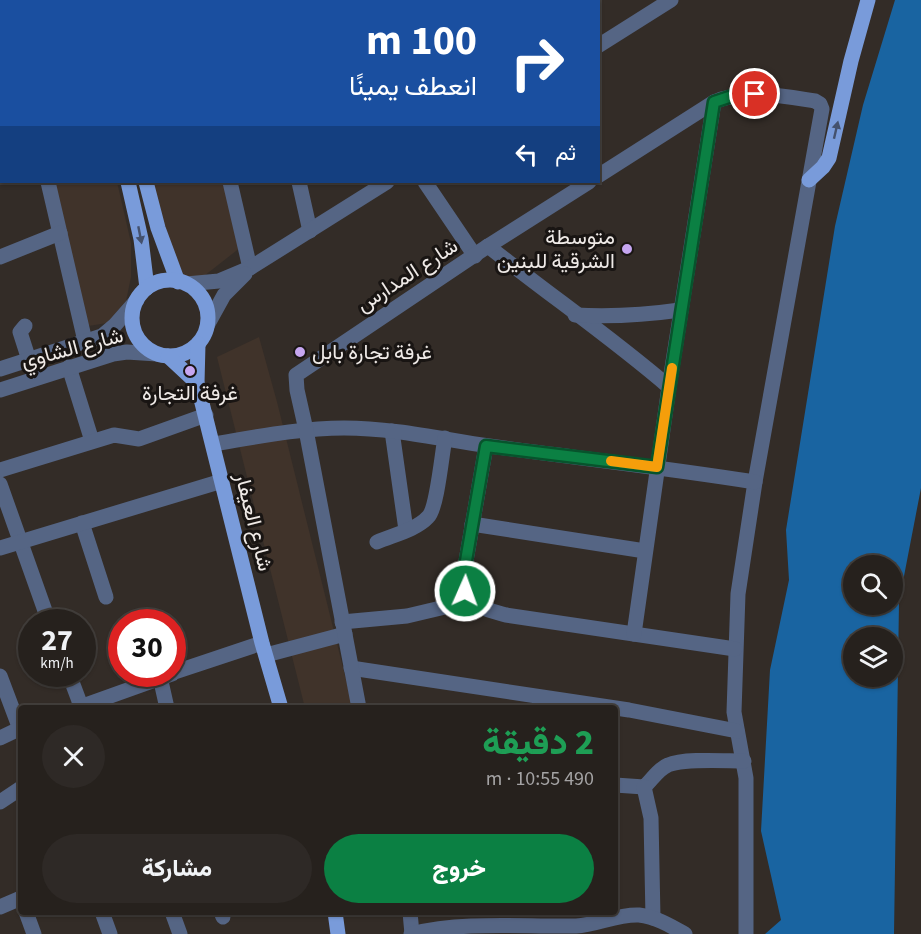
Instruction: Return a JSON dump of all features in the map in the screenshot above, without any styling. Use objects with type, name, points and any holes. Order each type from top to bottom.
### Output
[{"type":"main road","points":[[809,180],[824,167],[829,158],[851,61],[867,7]]},
{"type":"main road","points":[[128,183],[141,239],[142,294],[133,312],[133,325],[137,337],[145,347],[162,355],[198,383]]},
{"type":"main road","points":[[146,183],[158,228],[182,283]]},
{"type":"main road","points":[[142,294],[167,281],[182,283],[196,291],[203,300],[207,312],[208,324],[198,344],[179,355],[162,355]]},
{"type":"main road","name":"شارع العيفار","points":[[198,344],[198,383],[280,705]]},
{"type":"main road","points":[[334,915],[335,933]]},
{"type":"street","points":[[600,45],[671,0]]},
{"type":"street","points":[[600,175],[714,102],[738,94],[815,100],[822,109],[742,564],[735,649],[734,699],[747,796],[746,934]]},
{"type":"street","points":[[634,634],[680,310],[714,102]]},
{"type":"street","points":[[48,183],[85,341]]},
{"type":"street","points":[[230,183],[250,268]]},
{"type":"street","points":[[299,183],[310,231]]},
{"type":"street","points":[[182,283],[219,280],[250,268],[385,183]]},
{"type":"street","points":[[426,183],[475,256]]},
{"type":"street","name":"شارع المدارس","points":[[306,429],[297,390],[296,375],[302,369],[587,183]]},
{"type":"street","points":[[0,257],[60,233]]},
{"type":"street","points":[[488,246],[575,315],[638,360],[669,387]]},
{"type":"street","points":[[208,324],[224,295],[250,268]]},
{"type":"street","name":"شارع الشاوي","points":[[0,369],[102,336],[115,325],[142,294]]},
{"type":"street","points":[[575,315],[622,316],[680,310]]},
{"type":"street","points":[[25,326],[20,332],[20,339],[29,360]]},
{"type":"street","name":"شارع الشاوي","points":[[0,390],[69,367],[127,352],[162,355]]},
{"type":"street","points":[[69,367],[92,441]]},
{"type":"street","points":[[0,470],[118,434],[139,439],[206,415]]},
{"type":"street","points":[[213,444],[306,429],[392,430],[486,446],[657,467],[755,482]]},
{"type":"street","points":[[306,429],[358,705]]},
{"type":"street","points":[[392,430],[406,530]]},
{"type":"street","points":[[377,542],[425,520],[432,512],[445,438]]},
{"type":"street","points":[[486,446],[463,578],[465,591],[470,600],[479,606],[506,615],[735,649]]},
{"type":"street","points":[[0,548],[222,481]]},
{"type":"street","points":[[0,484],[45,609]]},
{"type":"street","points":[[82,523],[106,597]]},
{"type":"street","points":[[472,524],[645,551]]},
{"type":"street","points":[[186,670],[344,628],[445,607]]},
{"type":"street","points":[[351,668],[596,705]]},
{"type":"street","points":[[0,676],[18,724]]},
{"type":"street","points":[[73,687],[78,705]]},
{"type":"street","points":[[83,705],[120,687]]},
{"type":"street","points":[[167,705],[168,687]]},
{"type":"street","points":[[618,708],[737,730]]},
{"type":"street","points":[[0,738],[18,730]]},
{"type":"street","points":[[644,788],[661,769],[669,764],[744,761]]},
{"type":"street","points":[[618,785],[644,788]]},
{"type":"street","points":[[644,788],[651,818],[653,918]]},
{"type":"street","points":[[0,802],[18,790]]},
{"type":"street","points":[[0,907],[18,899]]},
{"type":"street","points":[[27,915],[34,934]]},
{"type":"street","points":[[103,915],[110,934]]},
{"type":"street","points":[[173,915],[180,934]]},
{"type":"street","points":[[410,915],[412,934],[458,926],[577,930],[628,915],[653,918],[686,934]]},
{"type":"shaded area","points":[[43,183],[117,183],[131,243],[131,277],[126,301],[107,323],[76,328]]},
{"type":"shaded area","points":[[151,183],[228,183],[241,247],[204,276],[178,283]]},
{"type":"shaded area","points":[[259,337],[352,705],[304,705],[217,357]]},
{"type":"water","points":[[895,0],[921,0],[921,488],[903,581],[903,555],[843,555],[843,615],[899,615],[899,627],[843,627],[843,687],[898,687],[894,934],[765,934],[781,920],[761,831],[770,670],[789,580],[786,530],[835,226],[863,105]]},
{"type":"slow traffic","points":[[611,461],[657,467],[672,368]]},
{"type":"place","name":"متوسطة الشرقية للبنين","points":[[627,249]]},
{"type":"place","name":"غرفة تجارة بابل","points":[[300,352]]},
{"type":"place","name":"غرفة التجارة","points":[[190,371]]},
{"type":"route","points":[[465,591],[463,578],[486,446],[657,467],[714,102],[727,96],[755,94]]}]
